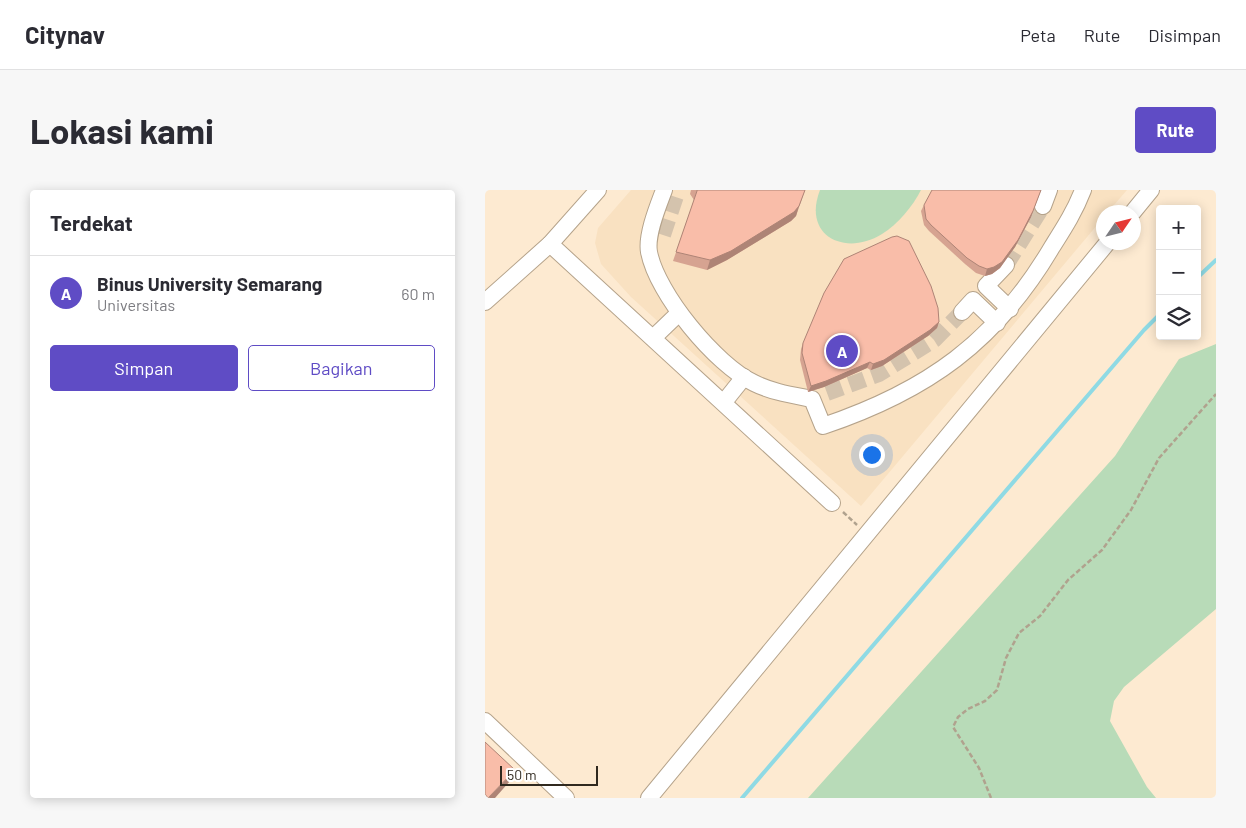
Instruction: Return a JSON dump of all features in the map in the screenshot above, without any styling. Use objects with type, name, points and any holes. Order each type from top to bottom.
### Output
[{"type":"street","points":[[485,302],[550,244],[598,190]]},
{"type":"street","points":[[664,190],[653,222],[649,252],[659,277],[679,313],[708,349],[744,378],[776,392],[820,396],[823,426],[879,405],[928,379],[976,342],[997,323],[1036,274],[1076,209],[1083,190]]},
{"type":"street","points":[[1043,206],[1049,190]]},
{"type":"street","points":[[1139,205],[1151,190]]},
{"type":"street","points":[[649,252],[663,236]]},
{"type":"street","points":[[550,244],[832,503]]},
{"type":"street","points":[[649,798],[1101,250]]},
{"type":"street","points":[[1007,265],[987,286],[1010,309]]},
{"type":"street","points":[[963,312],[973,300],[997,323]]},
{"type":"street","points":[[653,338],[679,313]]},
{"type":"street","points":[[724,402],[744,378]]},
{"type":"street","points":[[485,721],[566,798]]},
{"type":"path","points":[[991,798],[979,768],[953,727],[958,717],[968,709],[985,701],[997,690],[1007,658],[1019,634],[1040,616],[1051,599],[1069,580],[1102,550],[1131,510],[1159,458],[1216,394]]},
{"type":"path","points":[[832,503],[867,534]]},
{"type":"shaded area","points":[[631,190],[1127,190],[1114,205],[1096,205],[1096,226],[861,506],[631,297],[601,264],[595,243],[598,228]]},
{"type":"green space","points":[[820,190],[921,190],[914,202],[888,230],[868,241],[854,243],[841,242],[830,238],[822,230],[817,220],[816,206]]},
{"type":"green space","points":[[1216,344],[1216,609],[1124,687],[1114,701],[1110,721],[1147,787],[1156,798],[808,798],[1115,456],[1179,359]]},
{"type":"building","points":[[697,190],[805,190],[799,206],[794,212],[731,251],[710,260],[676,252]]},
{"type":"building","points":[[932,190],[1041,190],[1033,211],[1018,240],[1002,262],[987,269],[967,258],[926,219],[924,205]]},
{"type":"building","points":[[897,236],[909,241],[931,286],[938,308],[939,322],[884,360],[873,364],[870,362],[811,386],[802,353],[803,343],[824,293],[844,259]]},
{"type":"building","points":[[485,742],[515,770],[488,798],[485,794]]},
{"type":"waterway","points":[[1201,274],[1216,260]]},
{"type":"waterway","points":[[742,798],[1156,318]]},
{"type":"tunnel","points":[[663,235],[678,190]]},
{"type":"tunnel","points":[[1006,265],[1043,206]]},
{"type":"tunnel","points":[[827,393],[879,374],[934,340],[962,312]]},
{"type":"place","name":"Binus University Semarang","points":[[842,351]]}]
